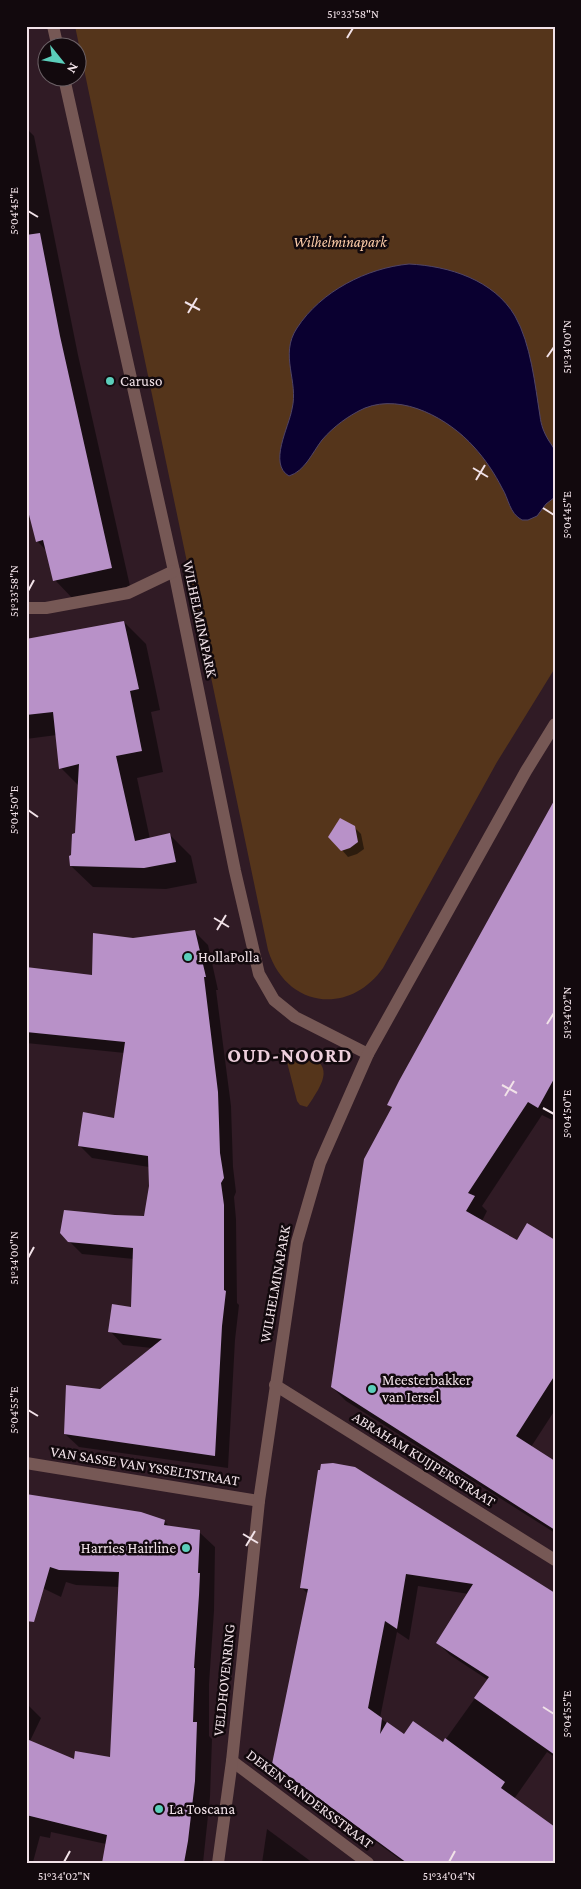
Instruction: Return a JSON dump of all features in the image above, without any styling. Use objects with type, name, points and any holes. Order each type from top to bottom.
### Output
[{"type":"street","name":"WILHELMINAPARK","points":[[66,88],[174,571],[258,974],[274,1000],[295,1017],[368,1054]]},
{"type":"street","points":[[26,608],[46,608],[128,593],[174,571]]},
{"type":"street","name":"WILHELMINAPARK","points":[[259,1501],[297,1242],[320,1163],[368,1054],[526,771],[555,724]]},
{"type":"street","name":"ABRAHAM KUIJPERSTRAAT","points":[[275,1385],[555,1560]]},
{"type":"street","name":"VAN SASSE VAN YSSELTSTRAAT","points":[[26,1463],[259,1501]]},
{"type":"street","name":"VELDHOVENRING","points":[[218,1863],[232,1761],[259,1501]]},
{"type":"street","name":"DEKEN SANDERSSTRAAT","points":[[232,1761],[368,1863]]},
{"type":"green space","name":"Wilhelminapark","points":[[75,26],[555,26],[555,668],[497,762],[383,968],[369,983],[353,994],[336,999],[320,999],[303,994],[289,984],[277,969],[268,950],[88,88],[88,38],[78,38]]},
{"type":"green space","points":[[294,1049],[315,1059],[323,1068],[322,1081],[307,1107],[300,1105],[297,1101],[287,1062],[287,1055]]},
{"type":"shaded area","points":[[409,264],[439,268],[469,277],[495,293],[515,316],[529,352],[542,426],[555,450],[556,456],[555,497],[546,504],[537,516],[528,520],[522,520],[514,514],[493,472],[474,447],[439,418],[410,406],[380,404],[353,414],[326,435],[308,461],[295,474],[289,476],[283,470],[280,463],[280,454],[293,399],[289,358],[292,338],[297,328],[319,303],[346,284],[377,270]]},
{"type":"building","points":[[40,233],[60,336],[112,568],[53,581],[43,540],[36,542],[26,503],[26,235]]},
{"type":"building","points":[[124,621],[139,689],[130,691],[142,751],[116,756],[135,841],[170,833],[176,862],[144,868],[70,866],[69,856],[71,855],[72,834],[75,833],[79,764],[59,769],[53,712],[26,715],[26,639]]},
{"type":"building","points":[[555,799],[555,1077],[538,1108],[528,1102],[468,1193],[475,1196],[466,1211],[517,1240],[527,1223],[555,1240],[555,1375],[516,1436],[555,1461],[555,1530],[331,1387],[364,1159],[392,1107],[387,1105],[399,1081]]},
{"type":"building","points":[[340,818],[355,826],[358,842],[350,848],[341,851],[328,837]]},
{"type":"building","points":[[195,930],[206,977],[204,977],[218,1092],[220,1153],[224,1178],[221,1183],[224,1205],[224,1290],[226,1291],[222,1326],[215,1456],[64,1434],[66,1385],[100,1389],[162,1339],[108,1332],[112,1304],[131,1307],[133,1248],[68,1242],[60,1233],[64,1210],[144,1216],[149,1186],[148,1156],[78,1146],[83,1112],[114,1118],[125,1042],[26,1032],[26,967],[92,975],[93,933],[133,938]]},
{"type":"building","points":[[333,1463],[355,1467],[555,1593],[555,1755],[474,1698],[489,1677],[436,1643],[473,1584],[406,1574],[397,1629],[385,1621],[368,1708],[382,1718],[380,1734],[387,1722],[404,1734],[413,1721],[443,1742],[445,1738],[505,1782],[501,1788],[555,1827],[555,1863],[407,1863],[272,1764],[308,1589],[300,1588],[318,1470],[320,1470],[321,1464]]},
{"type":"building","points":[[26,1494],[141,1512],[165,1520],[164,1525],[200,1530],[198,1573],[200,1573],[194,1668],[193,1722],[197,1722],[195,1781],[184,1863],[102,1863],[107,1835],[26,1815],[26,1767],[29,1740],[74,1759],[75,1751],[110,1757],[119,1572],[59,1570],[50,1567],[34,1622],[26,1621]]},
{"type":"place","name":"Caruso","points":[[110,381]]},
{"type":"place","name":"HollaPolla","points":[[188,957]]},
{"type":"place","name":"Meesterbakker van Iersel","points":[[372,1389]]},
{"type":"place","name":"Harries Hairline","points":[[186,1548]]},
{"type":"place","name":"La Toscana","points":[[159,1809]]},
{"type":"district","name":"OUD-NOORD","points":[[290,1055]]}]
